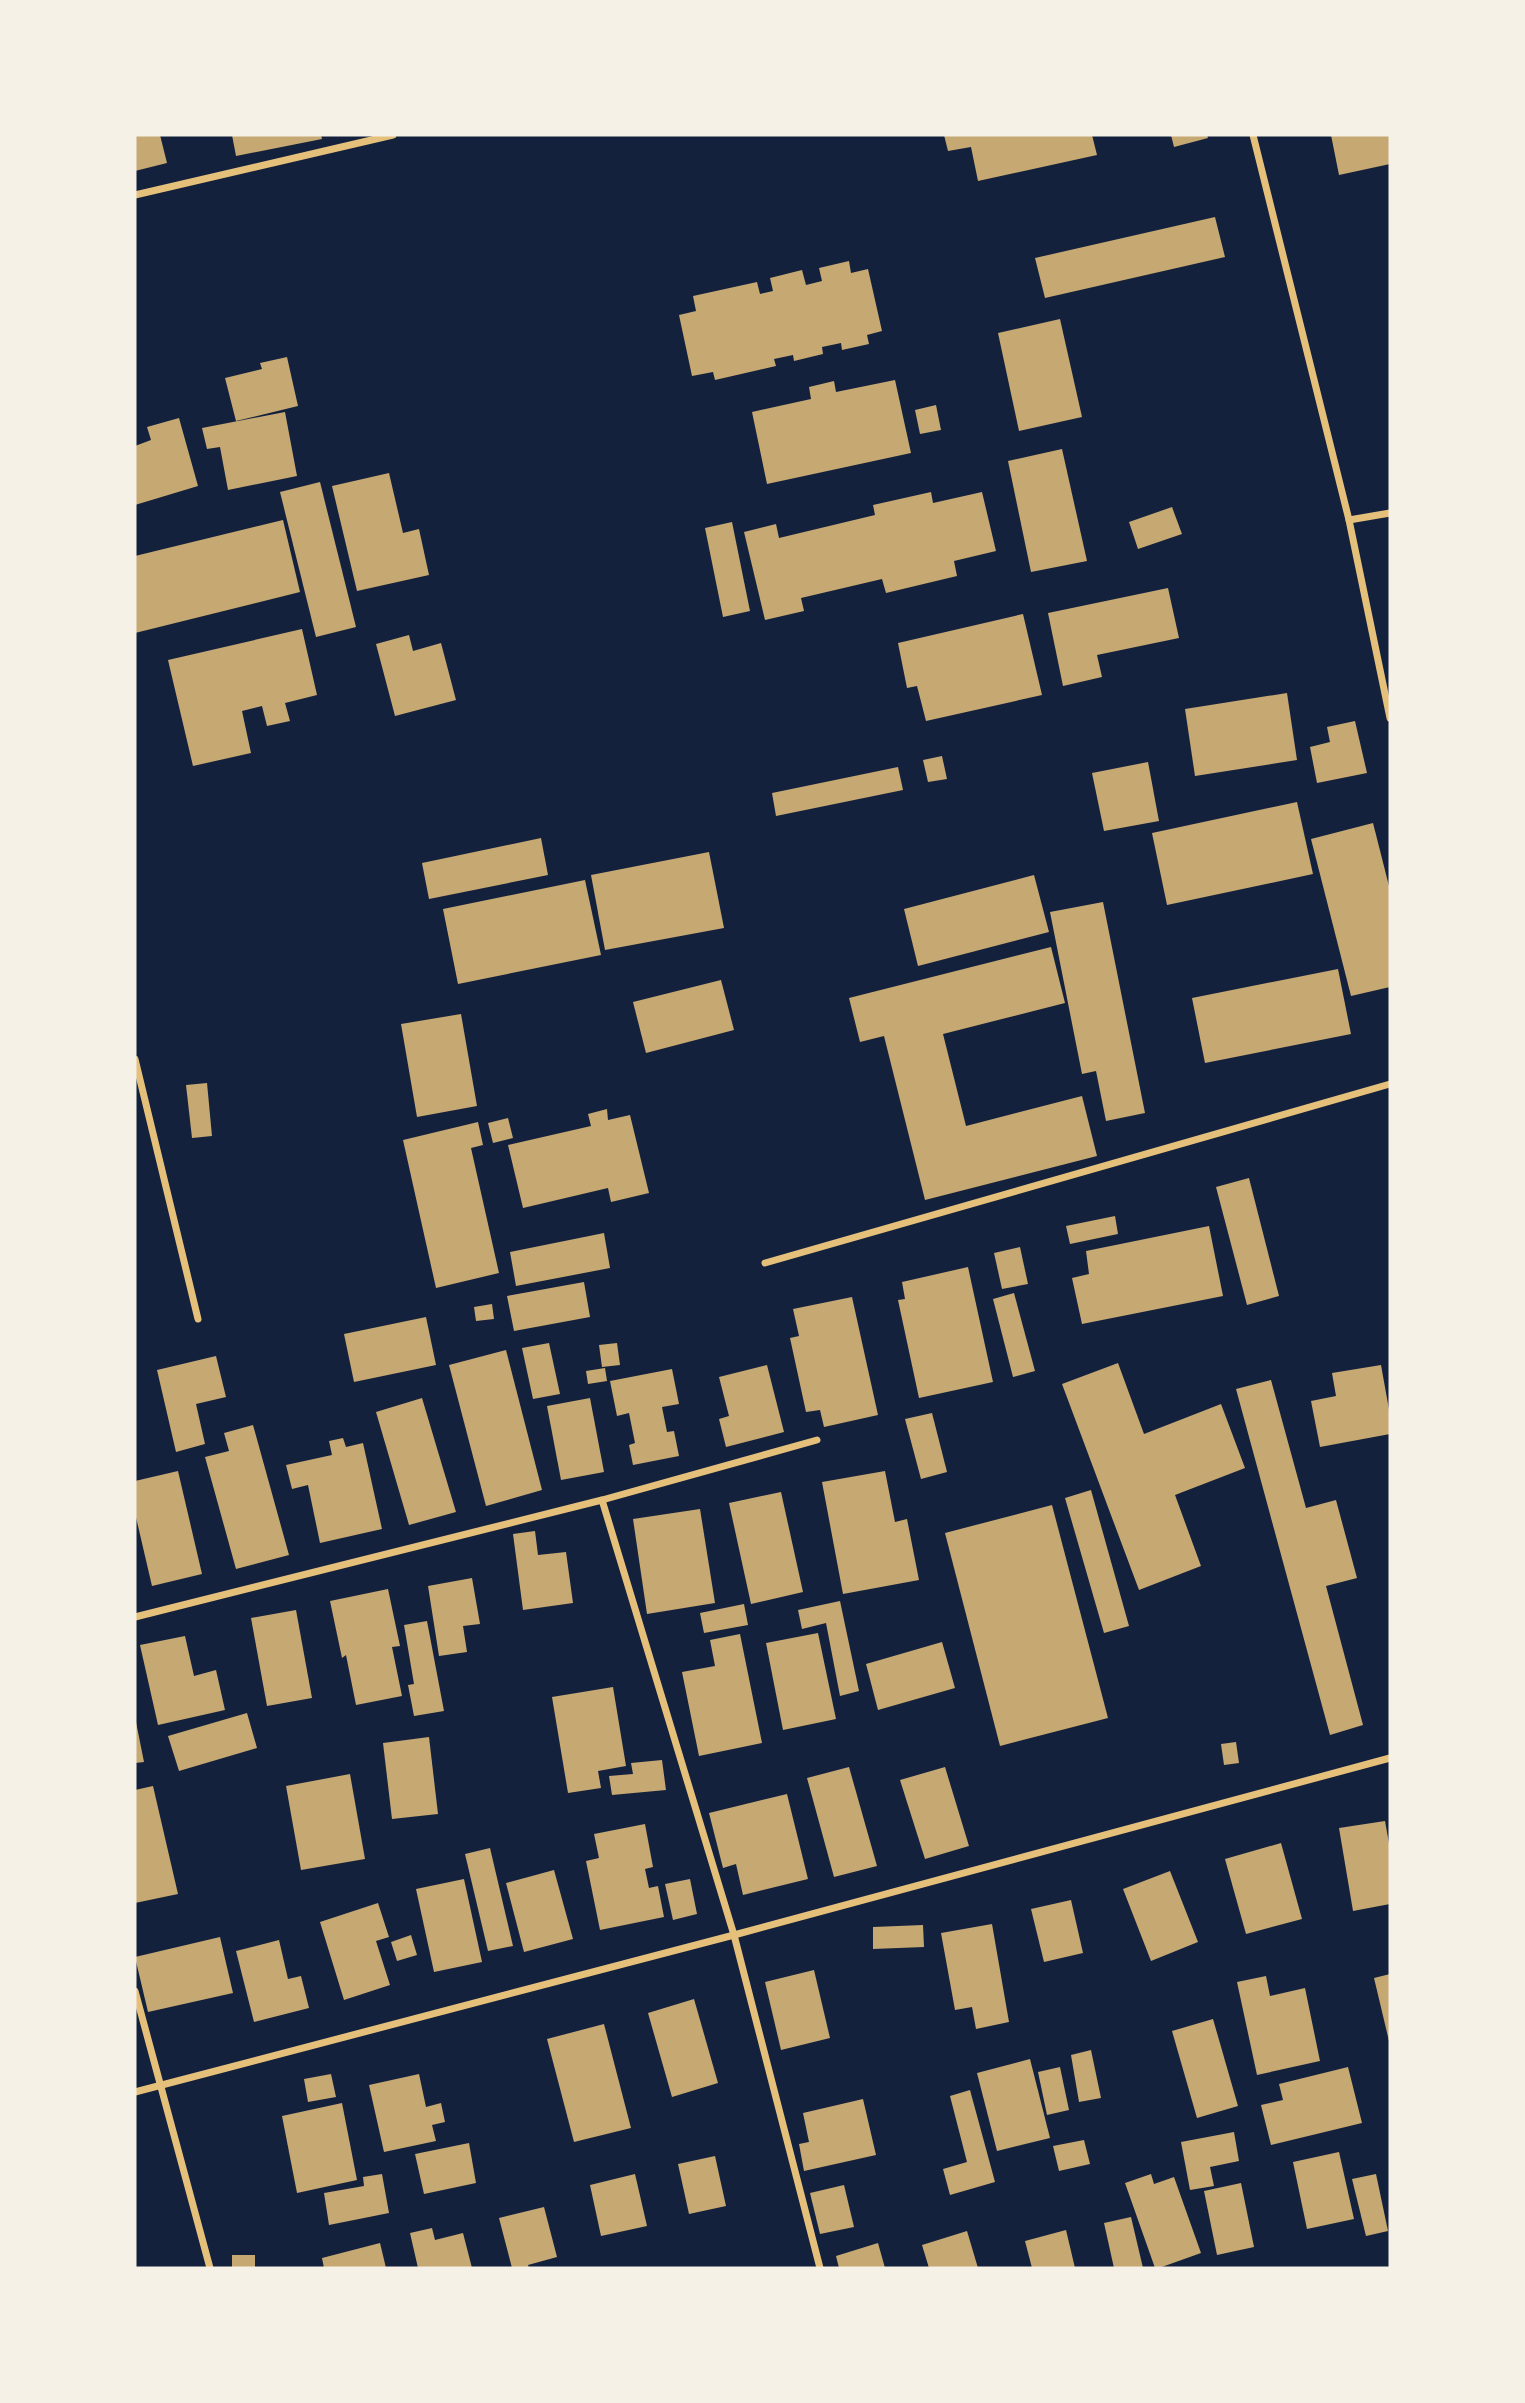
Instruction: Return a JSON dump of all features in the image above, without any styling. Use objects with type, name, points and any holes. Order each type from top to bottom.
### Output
[{"type":"street","points":[[135,195],[393,135]]},
{"type":"street","points":[[1253,135],[1349,520],[1390,718]]},
{"type":"street","points":[[1349,520],[1390,513]]},
{"type":"street","points":[[135,1059],[198,1319]]},
{"type":"street","points":[[765,1263],[1390,1084]]},
{"type":"street","points":[[135,1617],[602,1500],[817,1440]]},
{"type":"street","points":[[602,1500],[734,1935],[820,2268]]},
{"type":"street","points":[[135,2092],[734,1935],[1390,1758]]},
{"type":"street","points":[[135,1992],[210,2268]]},
{"type":"building","points":[[135,135],[160,135],[167,163],[135,171]]},
{"type":"building","points":[[232,135],[321,135],[322,139],[236,156]]},
{"type":"building","points":[[944,135],[1092,135],[1097,155],[978,181],[971,147],[948,151]]},
{"type":"building","points":[[1171,135],[1207,135],[1208,138],[1174,147]]},
{"type":"building","points":[[1331,135],[1390,135],[1390,164],[1339,175]]},
{"type":"building","points":[[1215,217],[1225,257],[1045,298],[1035,258]]},
{"type":"building","points":[[849,261],[851,273],[868,269],[882,331],[867,335],[869,344],[842,350],[841,343],[822,347],[823,354],[794,361],[793,355],[774,359],[776,366],[715,380],[713,372],[692,376],[679,315],[696,311],[693,296],[757,282],[760,294],[773,291],[770,278],[802,270],[806,285],[822,281],[819,268]]},
{"type":"building","points":[[1060,319],[1082,417],[1019,431],[998,333]]},
{"type":"building","points":[[287,357],[298,406],[236,421],[225,378],[262,369],[260,363]]},
{"type":"building","points":[[895,380],[911,453],[767,484],[752,412],[811,399],[809,387],[834,381],[836,392]]},
{"type":"building","points":[[936,405],[941,430],[920,434],[915,410]]},
{"type":"building","points":[[285,412],[297,476],[228,490],[220,447],[207,449],[202,428]]},
{"type":"building","points":[[179,418],[198,486],[135,505],[135,446],[151,440],[147,427]]},
{"type":"building","points":[[1062,449],[1087,561],[1031,572],[1008,461]]},
{"type":"building","points":[[389,473],[403,533],[419,529],[429,575],[357,591],[332,486]]},
{"type":"building","points":[[320,482],[356,627],[316,637],[280,492]]},
{"type":"building","points":[[931,492],[933,503],[982,492],[996,551],[954,561],[957,576],[886,593],[882,579],[801,598],[804,611],[765,620],[744,532],[776,524],[779,538],[875,515],[873,505]]},
{"type":"building","points":[[1172,507],[1182,534],[1138,549],[1129,522]]},
{"type":"building","points":[[283,520],[300,592],[135,633],[135,556]]},
{"type":"building","points":[[732,522],[750,611],[723,617],[705,528]]},
{"type":"building","points":[[1168,588],[1179,638],[1097,655],[1102,677],[1063,686],[1048,613]]},
{"type":"building","points":[[1023,614],[1042,695],[926,721],[917,686],[907,688],[898,643]]},
{"type":"building","points":[[302,629],[317,695],[285,703],[290,721],[267,726],[262,706],[242,711],[251,753],[193,766],[168,660]]},
{"type":"building","points":[[409,635],[413,651],[441,643],[456,700],[395,716],[376,644]]},
{"type":"building","points":[[1287,693],[1297,760],[1195,776],[1185,709]]},
{"type":"building","points":[[1355,721],[1367,773],[1317,783],[1310,747],[1330,742],[1327,727]]},
{"type":"building","points":[[942,756],[947,779],[928,782],[923,760]]},
{"type":"building","points":[[1148,762],[1159,821],[1104,831],[1092,773]]},
{"type":"building","points":[[898,767],[903,790],[776,816],[772,793]]},
{"type":"building","points":[[1297,802],[1313,874],[1167,905],[1152,833]]},
{"type":"building","points":[[1373,823],[1390,890],[1390,987],[1351,996],[1311,839]]},
{"type":"building","points":[[541,838],[548,875],[429,899],[422,863]]},
{"type":"building","points":[[709,852],[724,928],[605,950],[591,875]]},
{"type":"building","points":[[1034,875],[1049,932],[918,966],[904,909]]},
{"type":"building","points":[[585,880],[601,955],[458,984],[443,909]]},
{"type":"building","points":[[1103,902],[1145,1113],[1106,1121],[1096,1071],[1082,1074],[1050,912]]},
{"type":"building","points":[[1051,947],[1065,1003],[943,1034],[966,1126],[1082,1096],[1097,1156],[925,1200],[884,1036],[860,1042],[849,998]]},
{"type":"building","points":[[1338,969],[1351,1034],[1205,1063],[1192,998]]},
{"type":"building","points":[[721,980],[734,1030],[646,1053],[633,1002]]},
{"type":"building","points":[[461,1014],[477,1106],[417,1117],[401,1024]]},
{"type":"building","points":[[207,1083],[212,1136],[192,1138],[186,1085]]},
{"type":"building","points":[[607,1109],[608,1120],[630,1115],[649,1193],[611,1202],[608,1188],[523,1208],[508,1145],[591,1126],[588,1114]]},
{"type":"building","points":[[508,1118],[513,1138],[493,1143],[488,1123]]},
{"type":"building","points":[[478,1122],[483,1145],[471,1148],[499,1273],[436,1288],[403,1140]]},
{"type":"building","points":[[1249,1178],[1279,1296],[1247,1305],[1216,1187]]},
{"type":"building","points":[[1115,1216],[1118,1234],[1070,1244],[1066,1226]]},
{"type":"building","points":[[1209,1226],[1223,1296],[1082,1324],[1072,1278],[1089,1274],[1086,1251]]},
{"type":"building","points":[[604,1233],[610,1268],[516,1286],[510,1252]]},
{"type":"building","points":[[1020,1247],[1028,1284],[1002,1289],[994,1253]]},
{"type":"building","points":[[968,1267],[993,1382],[919,1398],[898,1300],[905,1299],[902,1282]]},
{"type":"building","points":[[584,1282],[590,1317],[514,1331],[507,1296]]},
{"type":"building","points":[[1014,1293],[1035,1371],[1013,1377],[993,1299]]},
{"type":"building","points":[[852,1297],[878,1415],[824,1427],[820,1410],[806,1412],[790,1338],[799,1336],[793,1309]]},
{"type":"building","points":[[492,1304],[494,1319],[476,1321],[474,1307]]},
{"type":"building","points":[[426,1317],[436,1365],[354,1382],[344,1334]]},
{"type":"building","points":[[549,1343],[560,1394],[533,1399],[522,1348]]},
{"type":"building","points":[[617,1343],[620,1365],[602,1367],[599,1345]]},
{"type":"building","points":[[506,1350],[542,1490],[486,1506],[449,1365]]},
{"type":"building","points":[[216,1356],[226,1397],[196,1404],[205,1444],[176,1452],[157,1370]]},
{"type":"building","points":[[1118,1363],[1144,1434],[1221,1404],[1245,1468],[1175,1495],[1201,1566],[1139,1590],[1062,1384]]},
{"type":"building","points":[[767,1365],[784,1432],[726,1447],[719,1419],[729,1416],[719,1377]]},
{"type":"building","points":[[1381,1365],[1390,1415],[1390,1434],[1320,1447],[1311,1401],[1336,1396],[1332,1373]]},
{"type":"building","points":[[605,1368],[607,1381],[588,1384],[586,1371]]},
{"type":"building","points":[[672,1369],[679,1404],[662,1407],[667,1432],[674,1431],[679,1456],[633,1465],[629,1445],[635,1443],[629,1413],[617,1416],[610,1381]]},
{"type":"building","points":[[1271,1380],[1306,1508],[1336,1500],[1357,1578],[1326,1586],[1363,1725],[1330,1735],[1236,1389]]},
{"type":"building","points":[[422,1398],[456,1512],[409,1525],[376,1412]]},
{"type":"building","points":[[590,1398],[604,1472],[561,1480],[547,1406]]},
{"type":"building","points":[[932,1413],[947,1472],[921,1479],[905,1419]]},
{"type":"building","points":[[253,1425],[289,1555],[236,1569],[205,1457],[229,1451],[224,1433]]},
{"type":"building","points":[[343,1438],[346,1447],[363,1443],[382,1529],[320,1543],[308,1485],[292,1489],[286,1465],[332,1455],[329,1441]]},
{"type":"building","points":[[178,1471],[202,1574],[152,1586],[135,1513],[135,1481]]},
{"type":"building","points":[[885,1471],[895,1522],[907,1519],[919,1580],[843,1594],[822,1482]]},
{"type":"building","points":[[1091,1490],[1129,1626],[1104,1633],[1065,1498]]},
{"type":"building","points":[[781,1492],[803,1592],[751,1604],[729,1503]]},
{"type":"building","points":[[1052,1505],[1108,1718],[1000,1746],[945,1533]]},
{"type":"building","points":[[700,1509],[715,1603],[647,1614],[633,1519]]},
{"type":"building","points":[[535,1531],[538,1555],[566,1552],[573,1603],[523,1610],[513,1534]]},
{"type":"building","points":[[472,1578],[480,1624],[463,1626],[467,1652],[439,1656],[428,1586]]},
{"type":"building","points":[[388,1589],[400,1646],[392,1647],[402,1696],[356,1705],[346,1655],[342,1658],[330,1601]]},
{"type":"building","points":[[840,1601],[859,1691],[840,1696],[826,1623],[802,1629],[798,1610]]},
{"type":"building","points":[[744,1604],[748,1625],[704,1633],[700,1613]]},
{"type":"building","points":[[296,1610],[312,1698],[267,1706],[251,1618]]},
{"type":"building","points":[[427,1621],[444,1711],[414,1716],[408,1685],[414,1684],[404,1625]]},
{"type":"building","points":[[818,1633],[836,1719],[783,1730],[766,1643]]},
{"type":"building","points":[[740,1634],[762,1743],[699,1756],[682,1672],[715,1666],[710,1640]]},
{"type":"building","points":[[185,1636],[194,1676],[216,1670],[225,1710],[158,1725],[140,1645]]},
{"type":"building","points":[[942,1642],[955,1688],[878,1710],[866,1664]]},
{"type":"building","points":[[613,1687],[626,1766],[598,1771],[601,1788],[568,1793],[552,1697]]},
{"type":"building","points":[[247,1713],[257,1748],[179,1771],[168,1736]]},
{"type":"building","points":[[135,1717],[144,1762],[135,1763]]},
{"type":"building","points":[[429,1737],[438,1814],[392,1819],[383,1743]]},
{"type":"building","points":[[1236,1742],[1239,1763],[1224,1765],[1221,1744]]},
{"type":"building","points":[[662,1760],[666,1790],[612,1795],[609,1776],[633,1774],[631,1763]]},
{"type":"building","points":[[849,1767],[877,1866],[834,1877],[807,1778]]},
{"type":"building","points":[[945,1767],[969,1846],[925,1859],[900,1780]]},
{"type":"building","points":[[350,1774],[365,1859],[301,1870],[286,1786]]},
{"type":"building","points":[[153,1786],[178,1894],[135,1903],[135,1790]]},
{"type":"building","points":[[787,1794],[808,1879],[743,1895],[736,1864],[723,1868],[709,1813]]},
{"type":"building","points":[[1385,1821],[1390,1849],[1390,1904],[1353,1911],[1339,1828]]},
{"type":"building","points":[[645,1824],[653,1867],[645,1869],[649,1888],[658,1886],[664,1917],[600,1930],[586,1861],[599,1858],[594,1834]]},
{"type":"building","points":[[1281,1843],[1302,1919],[1246,1934],[1225,1859]]},
{"type":"building","points":[[490,1848],[513,1946],[488,1951],[465,1854]]},
{"type":"building","points":[[554,1870],[573,1939],[524,1952],[506,1883]]},
{"type":"building","points":[[1170,1871],[1198,1942],[1151,1961],[1123,1889]]},
{"type":"building","points":[[464,1879],[482,1962],[434,1972],[416,1889]]},
{"type":"building","points":[[690,1879],[697,1914],[673,1920],[665,1884]]},
{"type":"building","points":[[1071,1900],[1083,1953],[1044,1962],[1031,1909]]},
{"type":"building","points":[[378,1903],[389,1937],[376,1941],[390,1985],[344,2000],[320,1922]]},
{"type":"building","points":[[992,1924],[1009,2022],[976,2029],[972,2007],[955,2010],[941,1933]]},
{"type":"building","points":[[923,1925],[924,1947],[873,1949],[873,1927]]},
{"type":"building","points":[[411,1935],[417,1955],[397,1961],[391,1942]]},
{"type":"building","points":[[220,1937],[233,1993],[148,2012],[135,1957]]},
{"type":"building","points":[[279,1940],[288,1979],[301,1976],[309,2008],[254,2022],[236,1951]]},
{"type":"building","points":[[814,1970],[830,2038],[781,2050],[765,1982]]},
{"type":"building","points":[[1390,1974],[1390,2041],[1389,2041],[1374,1978]]},
{"type":"building","points":[[1266,1976],[1270,1996],[1305,1988],[1320,2061],[1257,2075],[1237,1982]]},
{"type":"building","points":[[694,1999],[718,2083],[672,2097],[648,2013]]},
{"type":"building","points":[[1213,2019],[1238,2106],[1197,2118],[1172,2031]]},
{"type":"building","points":[[604,2024],[631,2128],[574,2142],[547,2039]]},
{"type":"building","points":[[1091,2050],[1101,2098],[1079,2102],[1071,2055]]},
{"type":"building","points":[[1030,2059],[1050,2138],[997,2151],[977,2073]]},
{"type":"building","points":[[1060,2067],[1069,2110],[1047,2115],[1038,2072]]},
{"type":"building","points":[[1348,2067],[1362,2123],[1271,2145],[1261,2105],[1283,2100],[1279,2084]]},
{"type":"building","points":[[331,2074],[336,2097],[308,2102],[304,2079]]},
{"type":"building","points":[[419,2074],[426,2107],[441,2103],[445,2122],[432,2125],[436,2141],[384,2152],[369,2085]]},
{"type":"building","points":[[970,2090],[995,2182],[950,2195],[943,2169],[967,2162],[950,2096]]},
{"type":"building","points":[[863,2099],[876,2155],[804,2171],[799,2144],[809,2142],[803,2113]]},
{"type":"building","points":[[342,2103],[357,2180],[297,2193],[282,2116]]},
{"type":"building","points":[[1234,2132],[1239,2161],[1210,2167],[1214,2186],[1190,2190],[1181,2142]]},
{"type":"building","points":[[1084,2140],[1090,2164],[1059,2171],[1053,2146]]},
{"type":"building","points":[[469,2143],[476,2183],[424,2194],[415,2154]]},
{"type":"building","points":[[1339,2152],[1354,2219],[1307,2229],[1293,2162]]},
{"type":"building","points":[[715,2156],[726,2206],[689,2214],[678,2164]]},
{"type":"building","points":[[382,2174],[389,2213],[329,2225],[324,2193],[364,2186],[363,2177]]},
{"type":"building","points":[[635,2174],[647,2226],[601,2236],[590,2185]]},
{"type":"building","points":[[1151,2174],[1154,2184],[1174,2177],[1201,2253],[1159,2268],[1155,2268],[1125,2183]]},
{"type":"building","points":[[1376,2174],[1388,2231],[1366,2236],[1352,2179]]},
{"type":"building","points":[[1241,2183],[1254,2247],[1217,2255],[1204,2191]]},
{"type":"building","points":[[844,2185],[854,2227],[820,2234],[810,2193]]},
{"type":"building","points":[[544,2207],[557,2257],[528,2265],[529,2268],[512,2268],[499,2218]]},
{"type":"building","points":[[1131,2217],[1143,2268],[1114,2268],[1104,2223]]},
{"type":"building","points":[[432,2228],[435,2240],[463,2233],[472,2268],[418,2268],[410,2233]]},
{"type":"building","points":[[1066,2230],[1075,2268],[1032,2268],[1025,2241]]},
{"type":"building","points":[[967,2231],[978,2268],[929,2268],[922,2245]]},
{"type":"building","points":[[380,2243],[386,2268],[324,2268],[322,2258]]},
{"type":"building","points":[[878,2243],[885,2268],[839,2268],[836,2256]]},
{"type":"building","points":[[232,2255],[255,2255],[255,2268],[232,2268]]}]
